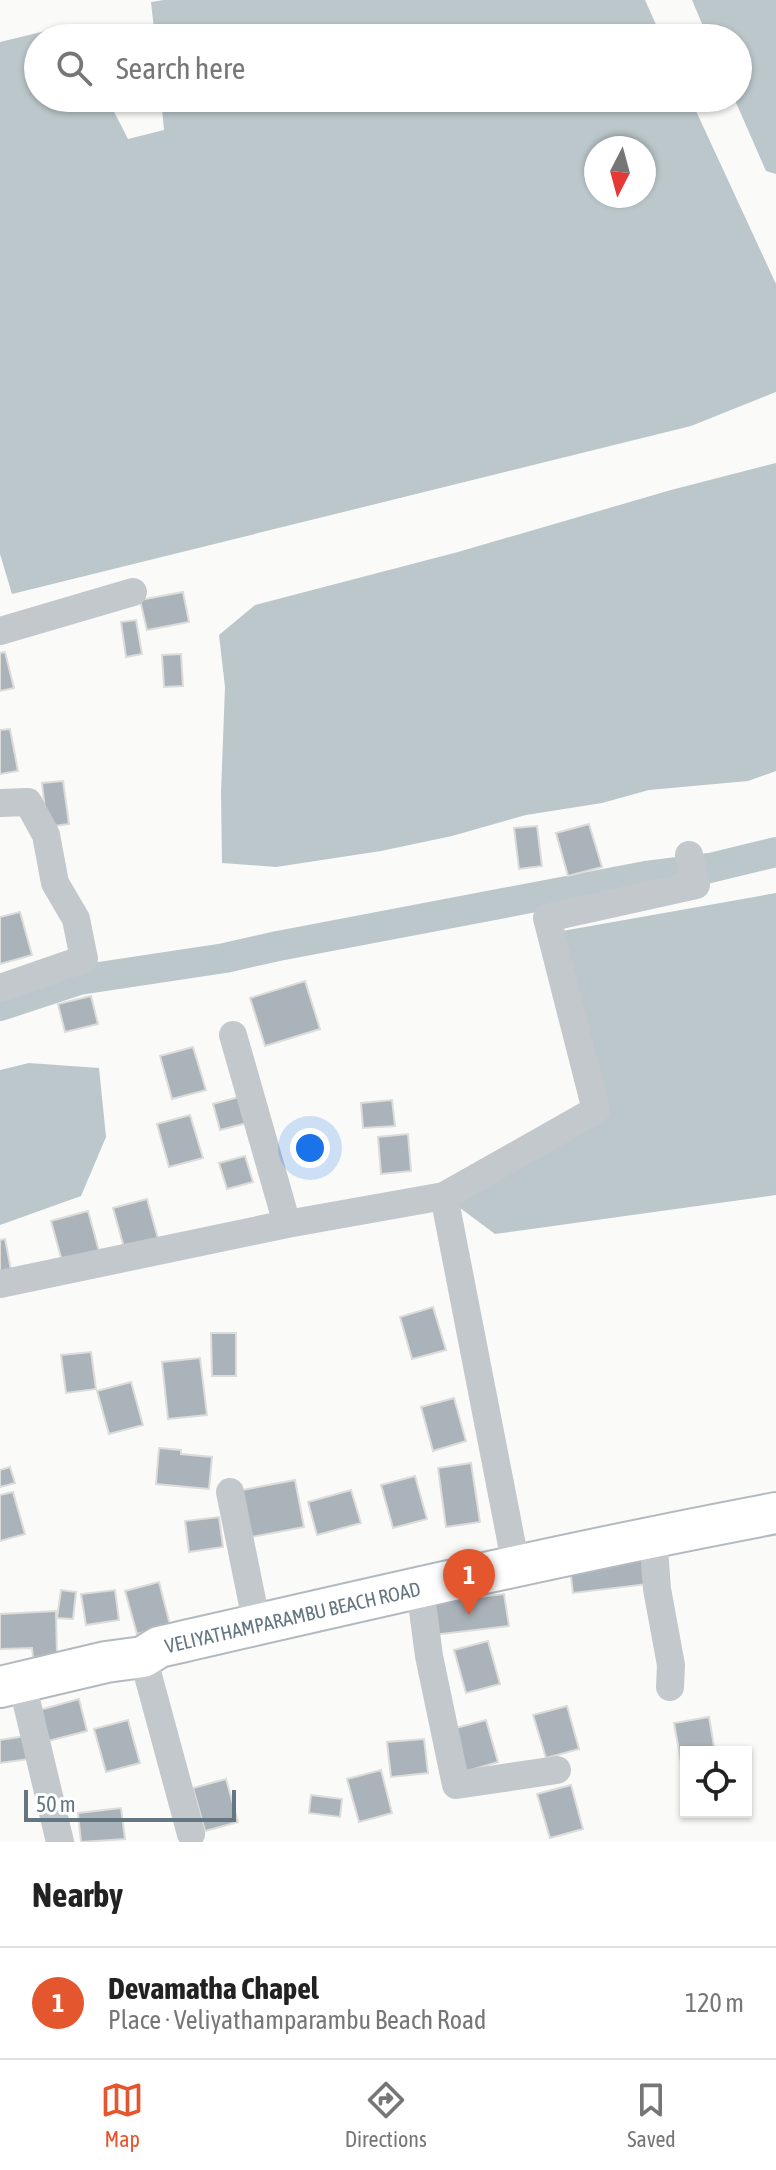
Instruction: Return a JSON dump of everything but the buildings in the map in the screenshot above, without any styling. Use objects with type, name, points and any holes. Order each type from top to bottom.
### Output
[{"type":"main road","name":"VELIYATHAMPARAMBU BEACH ROAD","points":[[11,1685],[106,1662],[143,1657],[159,1647],[516,1566],[776,1513]]},
{"type":"street","points":[[0,631],[133,592]]},
{"type":"street","points":[[0,803],[28,802],[46,835],[55,883],[76,919],[84,959],[0,988]]},
{"type":"street","points":[[0,1284],[287,1224],[444,1196],[596,1110],[547,918],[696,885],[689,855]]},
{"type":"street","points":[[233,1035],[287,1224]]},
{"type":"street","points":[[444,1196],[516,1566]]},
{"type":"street","points":[[230,1492],[257,1625]]},
{"type":"street","points":[[653,1536],[657,1589],[671,1665],[670,1687]]},
{"type":"street","points":[[420,1588],[429,1656],[456,1785],[557,1770]]},
{"type":"street","points":[[143,1657],[191,1834]]},
{"type":"street","points":[[11,1685],[60,1842]]},
{"type":"shaded area","points":[[645,0],[656,24],[153,24],[151,2]]},
{"type":"shaded area","points":[[692,0],[776,0],[776,174],[766,171],[740,112],[752,112],[752,24],[702,24]]},
{"type":"shaded area","points":[[24,36],[24,112],[114,112],[128,139],[164,130],[162,112],[696,112],[776,284],[776,392],[691,426],[12,594],[0,554],[0,42]]},
{"type":"shaded area","points":[[776,463],[776,771],[748,781],[649,790],[602,803],[526,815],[452,836],[381,851],[276,867],[222,863],[225,687],[219,635],[255,605]]},
{"type":"shaded area","points":[[776,893],[776,1195],[495,1234],[444,1196],[596,1110],[551,933]]},
{"type":"shaded area","points":[[29,1063],[99,1068],[106,1137],[81,1196],[0,1225],[0,1070]]},
{"type":"waterway","points":[[0,1006],[79,980],[225,958],[646,876],[710,868],[776,852]]},
{"type":"place","name":"Devamatha Chapel","points":[[469,1615]]}]
